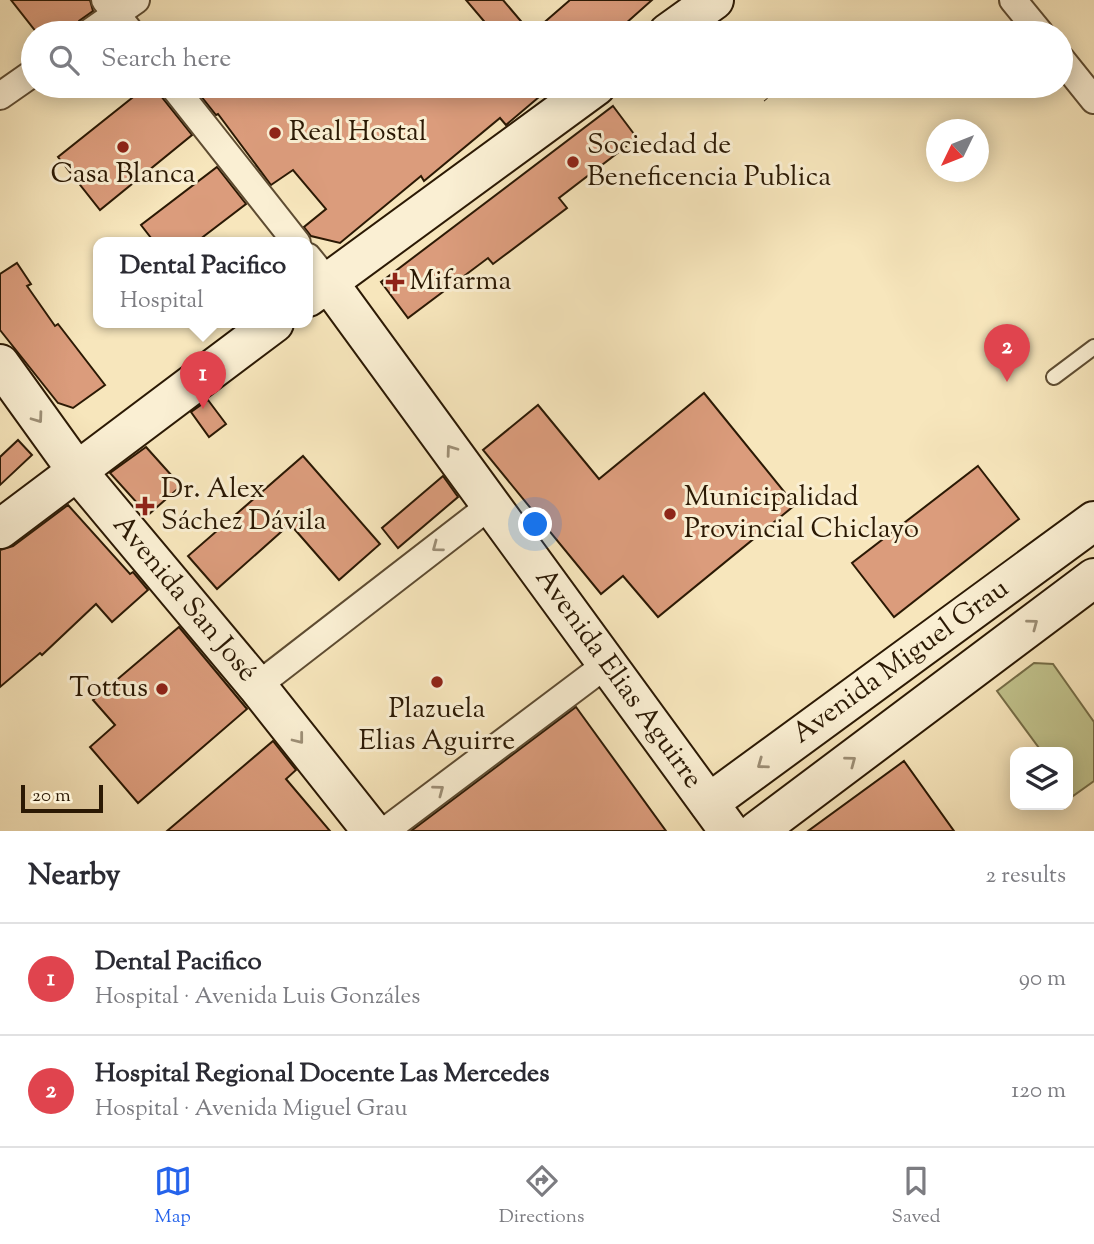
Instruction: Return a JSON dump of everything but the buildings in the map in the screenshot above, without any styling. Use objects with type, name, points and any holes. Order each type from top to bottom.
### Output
[{"type":"main road","points":[[685,21],[714,0]]},
{"type":"main road","points":[[315,279],[579,98]]},
{"type":"main road","name":"Avenida Elias Aguirre","points":[[315,279],[491,505],[719,817]]},
{"type":"main road","points":[[0,529],[267,328]]},
{"type":"main road","name":"Avenida San José","points":[[0,364],[77,471],[257,686],[372,831]]},
{"type":"main road","name":"Avenida Miguel Grau","points":[[719,817],[1071,530]]},
{"type":"main road","name":"Avenida Miguel Grau","points":[[757,831],[1094,578]]},
{"type":"street","points":[[1013,0],[1030,21]]},
{"type":"street","points":[[1073,74],[1094,100]]},
{"type":"street","points":[[0,96],[21,81]]},
{"type":"street","points":[[182,98],[292,237]]},
{"type":"street","points":[[257,686],[491,505]]},
{"type":"street","points":[[385,831],[607,664]]},
{"type":"lane","points":[[1054,377],[1094,347]]},
{"type":"green space","points":[[1034,663],[1053,664],[1094,722],[1094,781],[1073,796],[1073,747],[1038,747],[997,691]]},
{"type":"place","name":"Real Hostal","points":[[275,133]]},
{"type":"place","name":"Casa Blanca","points":[[123,147]]},
{"type":"place","name":"Sociedad de Beneficencia Publica","points":[[573,162]]},
{"type":"place","name":"Mifarma","points":[[395,282]]},
{"type":"place","name":"Hospital Regional Docente Las Mercedes","points":[[1007,382]]},
{"type":"place","name":"Dental Pacifico","points":[[203,409]]},
{"type":"place","name":"Dr. Alex Sáchez Dávila","points":[[145,506]]},
{"type":"place","name":"Municipalidad Provincial Chiclayo","points":[[670,514]]},
{"type":"place","name":"Plazuela Elias Aguirre","points":[[437,682]]},
{"type":"place","name":"Tottus","points":[[162,689]]}]
